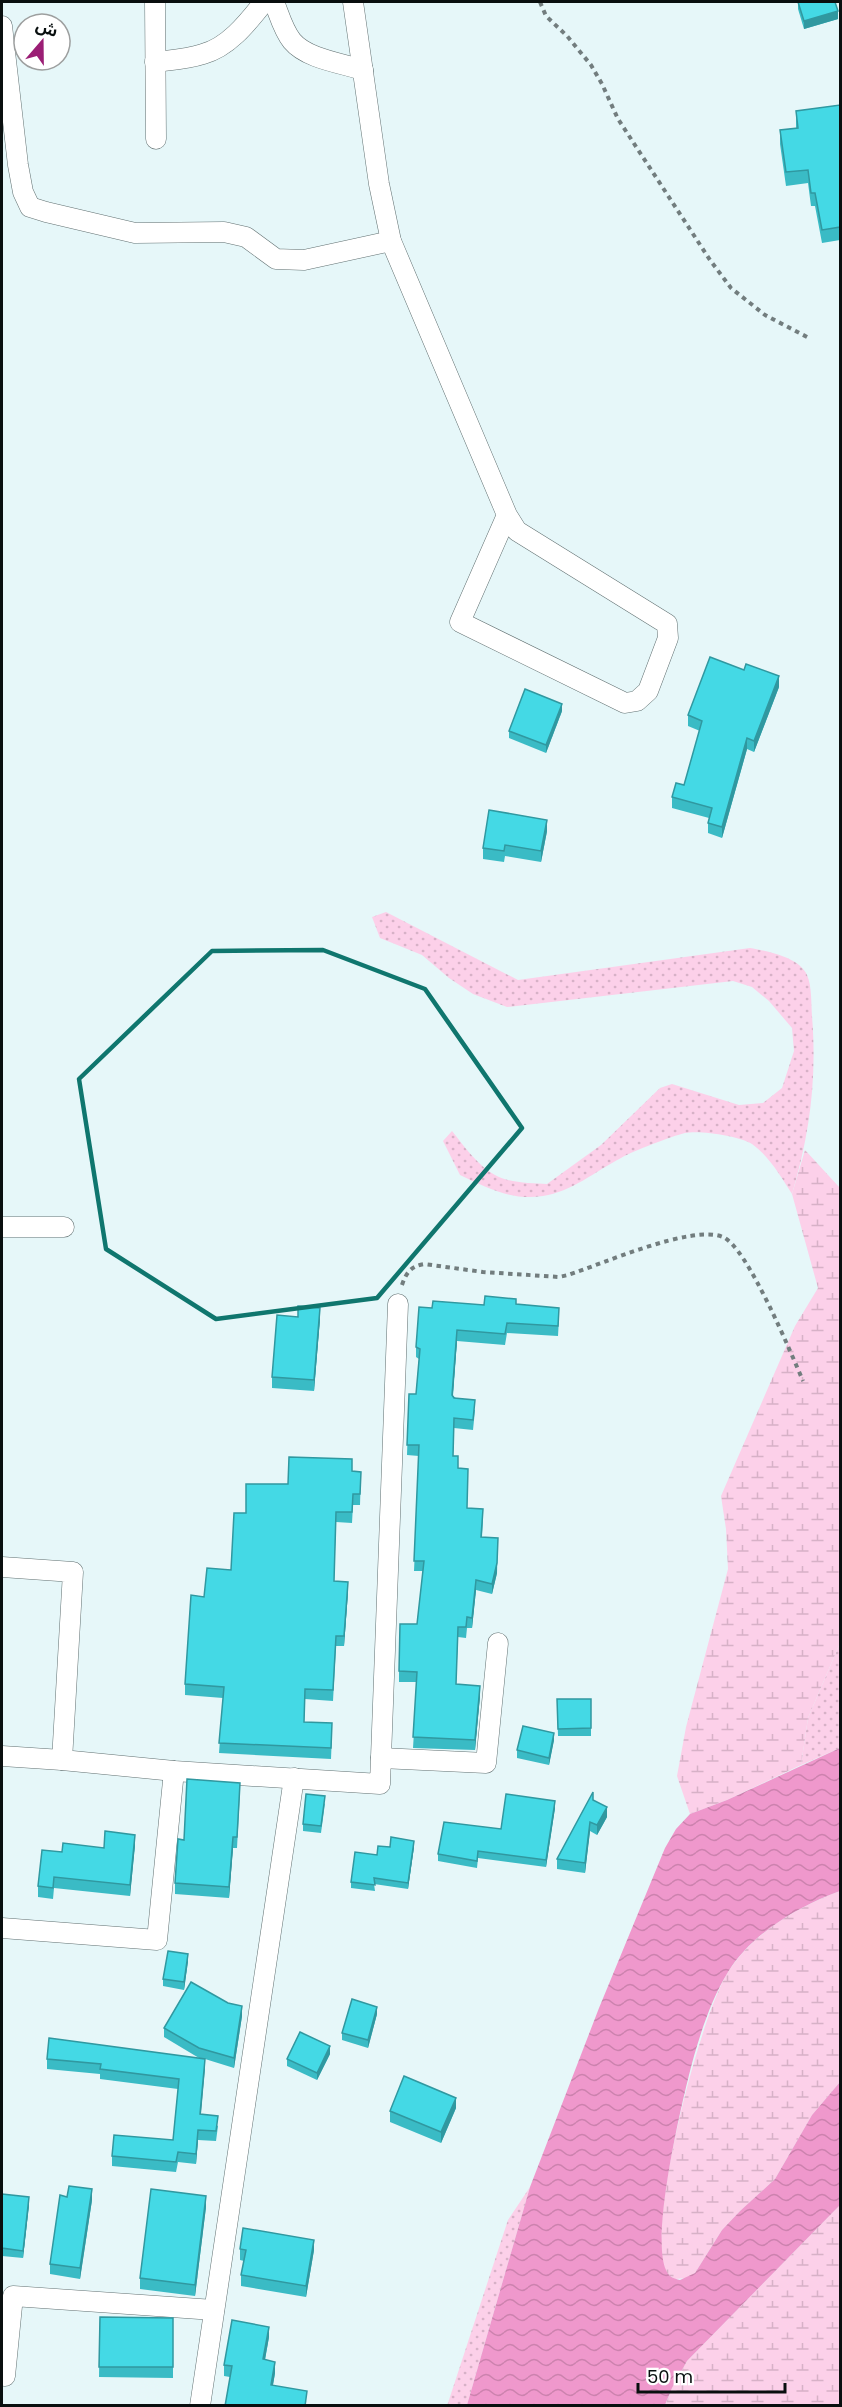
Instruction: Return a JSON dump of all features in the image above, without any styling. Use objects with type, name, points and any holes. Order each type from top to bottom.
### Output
[{"type":"street","points":[[155,2],[156,139]]},
{"type":"street","points":[[155,62],[204,54],[227,43],[253,17],[264,2]]},
{"type":"street","points":[[274,2],[293,43],[311,54],[363,70]]},
{"type":"street","points":[[353,2],[379,184],[391,241],[507,515],[518,531],[667,624],[668,638],[648,691],[637,701],[626,704],[460,622],[507,515]]},
{"type":"street","points":[[2,26],[18,165],[23,192],[30,207],[135,233],[224,231],[246,237],[276,259],[304,260],[391,241]]},
{"type":"street","points":[[2,1227],[64,1227]]},
{"type":"street","points":[[2,1756],[174,1771],[380,1784],[398,1304]]},
{"type":"street","points":[[2,1567],[73,1572],[63,1760]]},
{"type":"street","points":[[381,1758],[486,1763],[498,1643]]},
{"type":"street","points":[[2,1928],[157,1940],[174,1771]]},
{"type":"street","points":[[200,2406],[294,1778]]},
{"type":"street","points":[[5,2376],[13,2296],[214,2310]]},
{"type":"path","points":[[540,2],[546,16],[567,36],[591,65],[618,119],[710,260],[731,288],[765,315],[810,338]]},
{"type":"path","points":[[398,1304],[408,1271],[416,1265],[559,1277],[677,1238],[710,1234],[726,1238],[735,1247],[803,1381]]},
{"type":"highlighted area","points":[[323,950],[425,989],[522,1128],[377,1298],[216,1319],[106,1249],[79,1079],[212,951]]},
{"type":"green space","points":[[386,912],[518,980],[750,948],[790,959],[803,969],[810,984],[814,1062],[808,1127],[792,1194],[769,1161],[752,1144],[729,1136],[700,1132],[685,1133],[643,1148],[573,1186],[543,1196],[510,1195],[490,1189],[460,1175],[443,1141],[452,1131],[477,1161],[495,1175],[513,1181],[547,1184],[601,1145],[660,1088],[672,1084],[739,1105],[763,1103],[782,1088],[794,1051],[792,1028],[769,1001],[752,987],[733,981],[507,1007],[473,994],[449,978],[422,955],[380,938],[372,917]]},
{"type":"green space","points":[[805,1150],[840,1188],[840,1643],[808,1718],[801,1765],[727,1800],[690,1814],[677,1776],[686,1727],[728,1569],[726,1529],[721,1496],[795,1326],[818,1288],[792,1194]]},
{"type":"green space","points":[[840,1643],[840,1748],[801,1765],[808,1718]]},
{"type":"green space","points":[[840,1891],[840,2082],[812,2115],[775,2179],[722,2230],[695,2273],[687,2278],[675,2279],[665,2270],[661,2246],[663,2210],[679,2118],[705,2027],[718,1992],[740,1955],[765,1932],[794,1913]]},
{"type":"green space","points":[[530,2187],[467,2405],[447,2406],[508,2220]]},
{"type":"green space","points":[[840,2205],[840,2405],[665,2406],[687,2361]]},
{"type":"water","points":[[840,1748],[840,1891],[809,1904],[763,1933],[738,1958],[717,1991],[694,2056],[670,2165],[662,2228],[662,2253],[666,2270],[672,2277],[680,2280],[695,2273],[722,2230],[775,2179],[812,2115],[840,2082],[840,2205],[687,2361],[665,2405],[467,2405],[530,2187],[599,2008],[665,1848],[676,1829],[690,1814],[727,1800]]},
{"type":"building","points":[[798,2],[835,2],[838,11],[804,21]]},
{"type":"building","points":[[840,105],[840,227],[822,230],[815,193],[811,193],[808,170],[786,172],[780,130],[798,128],[796,111]]},
{"type":"building","points":[[710,657],[744,670],[746,664],[779,676],[754,741],[747,738],[722,827],[708,823],[712,808],[672,797],[676,783],[684,785],[702,721],[688,715]]},
{"type":"building","points":[[525,689],[562,704],[546,745],[509,731]]},
{"type":"building","points":[[489,810],[547,820],[541,851],[505,845],[504,851],[483,848]]},
{"type":"building","points":[[485,1296],[516,1299],[516,1304],[559,1308],[558,1326],[507,1323],[505,1334],[457,1330],[452,1395],[454,1398],[475,1400],[473,1420],[454,1418],[453,1456],[458,1456],[458,1468],[468,1469],[467,1508],[483,1509],[481,1537],[498,1538],[497,1563],[492,1584],[476,1580],[472,1618],[467,1617],[466,1627],[458,1627],[456,1684],[480,1686],[475,1740],[413,1737],[417,1672],[399,1671],[400,1624],[417,1624],[424,1561],[414,1561],[419,1445],[407,1445],[409,1394],[416,1394],[420,1349],[416,1347],[419,1307],[432,1308],[433,1301],[484,1305]]},
{"type":"building","points":[[298,1306],[320,1308],[314,1380],[272,1377],[277,1315],[298,1317]]},
{"type":"building","points":[[289,1457],[352,1459],[352,1471],[361,1472],[360,1494],[353,1494],[352,1512],[336,1512],[334,1581],[348,1582],[344,1636],[336,1636],[333,1690],[305,1689],[304,1722],[332,1723],[331,1748],[219,1743],[224,1687],[185,1684],[191,1595],[204,1597],[207,1568],[231,1570],[234,1513],[246,1513],[246,1484],[288,1484]]},
{"type":"building","points":[[557,1699],[591,1699],[591,1728],[558,1729]]},
{"type":"building","points":[[523,1726],[554,1733],[549,1758],[517,1750]]},
{"type":"building","points":[[187,1779],[240,1783],[237,1837],[233,1837],[229,1887],[175,1883],[178,1839],[184,1840]]},
{"type":"building","points":[[593,1792],[593,1800],[607,1807],[597,1825],[590,1822],[585,1863],[557,1859]]},
{"type":"building","points":[[306,1794],[325,1796],[321,1826],[303,1824]]},
{"type":"building","points":[[506,1794],[555,1801],[546,1860],[478,1851],[477,1861],[438,1854],[444,1822],[501,1829]]},
{"type":"building","points":[[105,1831],[135,1835],[130,1885],[54,1877],[53,1888],[38,1886],[42,1850],[62,1852],[63,1843],[104,1848]]},
{"type":"building","points":[[391,1837],[414,1841],[408,1883],[374,1878],[375,1885],[351,1882],[355,1852],[377,1855],[378,1846],[390,1847]]},
{"type":"building","points":[[168,1951],[188,1954],[184,1982],[163,1979]]},
{"type":"building","points":[[191,1982],[228,2003],[242,2006],[234,2058],[199,2048],[164,2028]]},
{"type":"building","points":[[352,1999],[377,2007],[368,2040],[342,2033]]},
{"type":"building","points":[[300,2032],[330,2046],[317,2073],[287,2059]]},
{"type":"building","points":[[49,2038],[205,2059],[200,2114],[218,2116],[216,2131],[198,2130],[196,2154],[178,2152],[176,2162],[112,2156],[114,2135],[173,2140],[179,2079],[100,2069],[101,2064],[47,2059]]},
{"type":"building","points":[[404,2076],[456,2098],[441,2132],[390,2111]]},
{"type":"building","points":[[69,2186],[92,2189],[80,2268],[50,2264],[60,2195],[67,2197]]},
{"type":"building","points":[[151,2189],[206,2196],[195,2285],[140,2278]]},
{"type":"building","points":[[2,2194],[29,2197],[23,2251],[2,2248]]},
{"type":"building","points":[[243,2228],[314,2240],[306,2286],[241,2275],[246,2250],[240,2249]]},
{"type":"building","points":[[100,2317],[173,2318],[173,2367],[99,2367]]},
{"type":"building","points":[[232,2320],[269,2327],[263,2359],[275,2362],[271,2385],[307,2391],[305,2406],[225,2406],[232,2366],[224,2365]]}]
